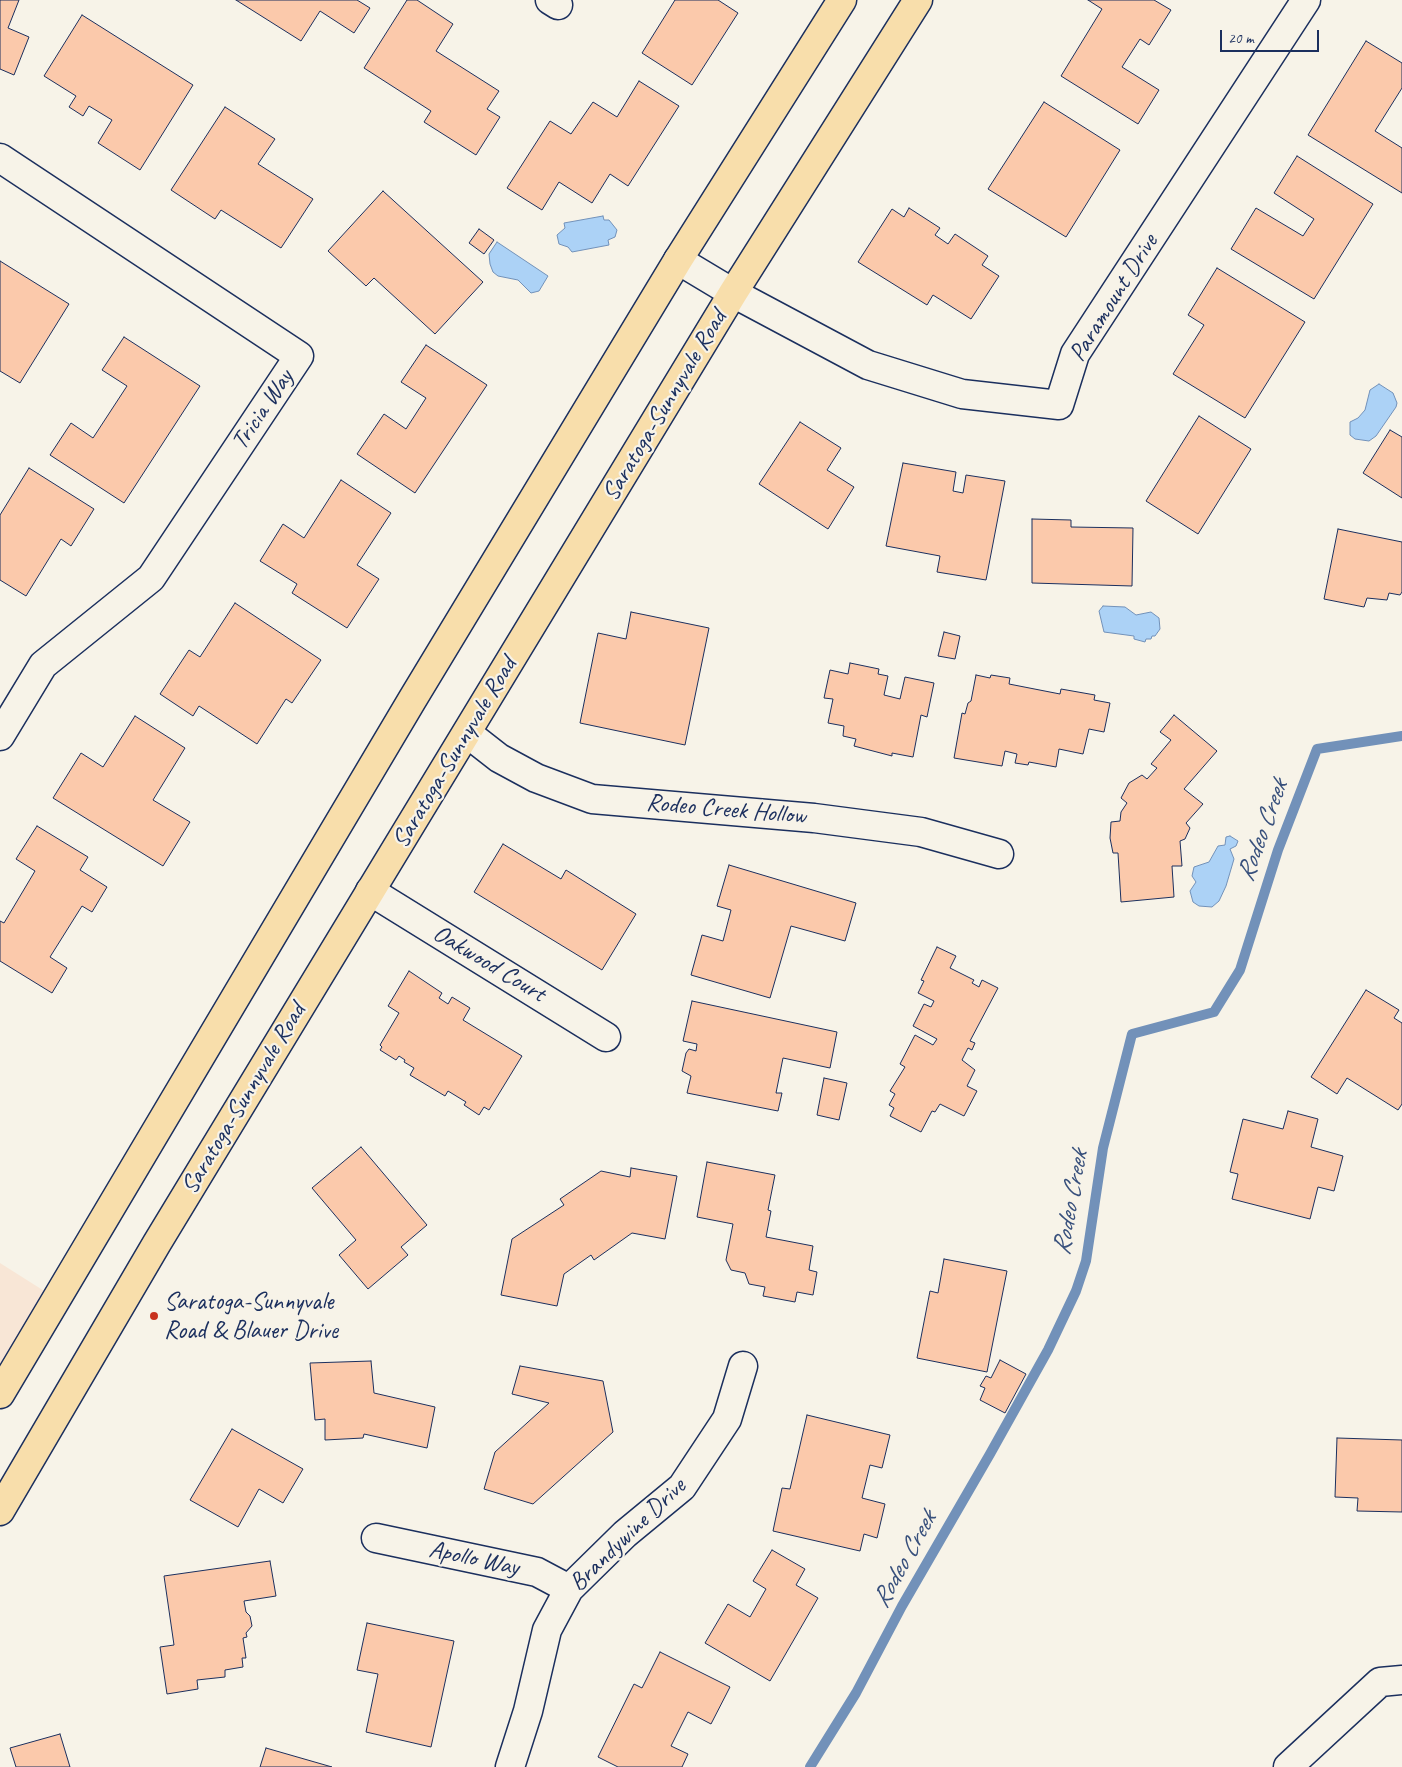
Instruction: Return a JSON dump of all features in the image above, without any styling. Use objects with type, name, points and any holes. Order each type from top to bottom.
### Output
[{"type":"main road","points":[[0,1394],[406,708],[678,260],[842,0]]},
{"type":"main road","name":"Saratoga-Sunnyvale Road","points":[[0,1510],[162,1234],[733,293],[918,0]]},
{"type":"street","name":"Paramount Drive","points":[[678,260],[733,293],[868,365],[962,394],[1059,405],[1075,354],[1306,0]]},
{"type":"street","name":"Tricia Way","points":[[0,158],[299,356],[151,578],[44,665],[0,736]]},
{"type":"street","name":"Rodeo Creek Hollow","points":[[467,733],[499,758],[536,778],[592,799],[814,818],[921,832],[999,854]]},
{"type":"street","name":"Oakwood Court","points":[[370,891],[606,1037]]},
{"type":"street","name":"Brandywine Drive","points":[[510,1767],[528,1711],[547,1630],[569,1588],[625,1534],[682,1487],[726,1418],[743,1366]]},
{"type":"street","name":"Apollo Way","points":[[376,1538],[537,1572],[569,1588]]},
{"type":"street","points":[[1288,1767],[1380,1682],[1402,1680]]},
{"type":"shaded area","points":[[0,1263],[49,1294],[0,1374]]},
{"type":"water","points":[[603,216],[604,220],[609,220],[617,230],[615,237],[608,240],[609,245],[572,252],[568,247],[559,244],[557,235],[565,228],[564,223]]},
{"type":"water","points":[[497,242],[548,276],[539,291],[531,293],[518,280],[498,276],[493,272],[489,254]]},
{"type":"water","points":[[1379,384],[1393,393],[1397,403],[1396,407],[1376,436],[1369,441],[1355,439],[1350,435],[1350,422],[1358,418],[1365,410],[1370,390]]},
{"type":"water","points":[[1103,606],[1125,607],[1136,615],[1151,612],[1159,618],[1160,629],[1155,636],[1152,636],[1151,639],[1146,639],[1145,642],[1134,639],[1134,636],[1104,632],[1099,611]]},
{"type":"water","points":[[1230,836],[1238,841],[1236,846],[1230,849],[1234,859],[1226,886],[1219,901],[1212,907],[1199,906],[1193,902],[1190,891],[1196,882],[1192,876],[1194,867],[1209,862],[1218,846],[1225,845],[1226,837]]},
{"type":"building","points":[[0,0],[19,0],[8,28],[29,37],[14,75],[0,69]]},
{"type":"building","points":[[236,0],[357,0],[370,8],[354,33],[320,11],[301,41]]},
{"type":"building","points":[[407,0],[417,0],[453,24],[436,51],[499,91],[487,109],[500,117],[476,155],[424,122],[431,111],[364,68]]},
{"type":"building","points":[[675,0],[718,0],[738,13],[692,85],[642,53]]},
{"type":"building","points":[[1088,0],[1154,0],[1171,10],[1149,45],[1140,39],[1122,67],[1159,90],[1138,124],[1061,76],[1102,9]]},
{"type":"building","points":[[82,15],[193,85],[140,170],[98,143],[112,120],[89,106],[83,116],[69,107],[76,96],[44,76]]},
{"type":"building","points":[[1366,41],[1402,63],[1402,88],[1375,131],[1402,148],[1402,193],[1308,135]]},
{"type":"building","points":[[639,81],[679,106],[628,186],[610,174],[592,203],[559,182],[542,210],[507,188],[550,121],[571,134],[593,102],[617,117]]},
{"type":"building","points":[[1044,102],[1120,150],[1066,237],[988,189]]},
{"type":"building","points":[[225,107],[275,139],[258,164],[313,199],[281,248],[221,210],[215,219],[171,190]]},
{"type":"building","points":[[1297,156],[1373,204],[1314,299],[1231,249],[1256,208],[1303,236],[1314,219],[1274,193]]},
{"type":"building","points":[[383,191],[483,282],[435,334],[374,278],[366,286],[328,251]]},
{"type":"building","points":[[909,208],[940,228],[935,235],[948,244],[955,234],[988,256],[982,265],[999,276],[971,319],[933,295],[927,305],[858,262],[892,209],[904,217]]},
{"type":"building","points":[[479,229],[494,240],[484,254],[469,243]]},
{"type":"building","points":[[0,261],[69,304],[20,383],[0,371]]},
{"type":"building","points":[[1217,268],[1305,322],[1245,418],[1173,374],[1204,325],[1188,315]]},
{"type":"building","points":[[124,337],[200,386],[124,503],[50,455],[71,423],[93,438],[127,386],[102,370]]},
{"type":"building","points":[[426,345],[487,385],[415,493],[357,454],[384,414],[406,429],[426,398],[401,382]]},
{"type":"building","points":[[1199,416],[1251,449],[1198,534],[1146,501]]},
{"type":"building","points":[[800,422],[841,448],[827,470],[854,487],[828,529],[759,484]]},
{"type":"building","points":[[1390,430],[1402,437],[1402,498],[1363,473]]},
{"type":"building","points":[[903,463],[956,472],[953,491],[963,493],[966,475],[1005,481],[986,580],[937,572],[940,556],[886,546]]},
{"type":"building","points":[[29,468],[94,509],[71,546],[61,539],[26,596],[0,580],[0,515]]},
{"type":"building","points":[[341,480],[391,513],[357,565],[379,579],[347,628],[292,593],[297,584],[260,561],[283,524],[304,538]]},
{"type":"building","points":[[1032,519],[1071,520],[1071,527],[1133,528],[1132,586],[1032,583]]},
{"type":"building","points":[[1338,529],[1402,542],[1402,592],[1400,595],[1389,593],[1387,600],[1367,598],[1364,607],[1324,599]]},
{"type":"building","points":[[235,603],[321,660],[292,703],[286,699],[257,744],[199,706],[193,716],[160,694],[189,650],[200,657]]},
{"type":"building","points":[[631,612],[709,628],[685,745],[580,723],[598,633],[626,639]]},
{"type":"building","points":[[944,632],[960,636],[955,659],[938,656]]},
{"type":"building","points":[[850,663],[879,669],[878,674],[888,676],[884,695],[900,699],[905,677],[934,683],[927,717],[921,715],[913,757],[892,753],[892,756],[854,746],[856,739],[843,736],[844,726],[828,723],[833,699],[824,698],[830,670],[848,674]]},
{"type":"building","points":[[976,675],[990,678],[991,675],[1010,678],[1009,684],[1060,694],[1061,689],[1095,695],[1094,700],[1110,703],[1104,732],[1089,729],[1083,754],[1059,749],[1056,767],[1029,762],[1028,765],[1015,763],[1017,754],[1005,751],[1002,766],[954,758],[962,713],[965,714],[968,703],[971,701]]},
{"type":"building","points":[[1174,715],[1217,751],[1184,789],[1203,804],[1186,823],[1190,828],[1185,839],[1180,841],[1182,866],[1172,866],[1174,897],[1121,902],[1118,853],[1113,853],[1110,838],[1111,822],[1120,821],[1121,812],[1127,803],[1121,798],[1129,783],[1142,775],[1147,779],[1157,768],[1151,764],[1171,740],[1160,732]]},
{"type":"building","points":[[135,716],[185,748],[153,800],[190,822],[163,866],[53,798],[81,753],[103,767]]},
{"type":"building","points":[[37,826],[88,857],[80,870],[107,887],[92,912],[82,906],[50,957],[67,968],[52,993],[0,961],[0,921],[4,923],[35,871],[16,859]]},
{"type":"building","points":[[503,844],[561,879],[566,870],[636,914],[602,970],[474,892]]},
{"type":"building","points":[[729,865],[856,903],[845,941],[791,926],[770,998],[691,975],[702,935],[723,941],[731,910],[717,906]]},
{"type":"building","points":[[937,947],[956,956],[950,968],[974,980],[972,983],[979,987],[982,980],[998,988],[970,1041],[975,1043],[972,1050],[968,1048],[962,1060],[975,1070],[967,1086],[977,1091],[964,1116],[940,1104],[935,1112],[932,1111],[921,1132],[890,1116],[894,1108],[889,1105],[895,1094],[890,1091],[905,1067],[900,1064],[915,1035],[933,1045],[937,1039],[913,1026],[924,1004],[931,1007],[934,1001],[918,993],[924,981],[921,980]]},
{"type":"building","points":[[409,971],[442,993],[439,998],[448,1004],[452,997],[470,1008],[463,1020],[522,1056],[489,1110],[484,1107],[479,1115],[464,1105],[466,1102],[448,1091],[445,1096],[410,1075],[414,1068],[404,1062],[405,1060],[399,1056],[396,1060],[380,1050],[382,1047],[380,1045],[399,1013],[388,1006]]},
{"type":"building","points":[[1366,990],[1399,1010],[1394,1018],[1402,1023],[1402,1104],[1398,1110],[1347,1078],[1337,1094],[1311,1077]]},
{"type":"building","points":[[692,1001],[837,1032],[830,1068],[783,1058],[776,1093],[782,1093],[778,1111],[687,1093],[691,1076],[682,1071],[686,1053],[689,1049],[696,1051],[697,1044],[683,1041]]},
{"type":"building","points":[[824,1078],[847,1083],[839,1120],[817,1115]]},
{"type":"building","points":[[1288,1111],[1318,1119],[1311,1147],[1343,1156],[1334,1191],[1318,1187],[1310,1219],[1232,1199],[1238,1174],[1230,1172],[1243,1119],[1283,1129]]},
{"type":"building","points":[[361,1147],[427,1225],[401,1247],[408,1255],[368,1289],[339,1255],[356,1240],[312,1188]]},
{"type":"building","points":[[707,1162],[775,1175],[768,1210],[771,1211],[766,1237],[813,1246],[809,1270],[817,1272],[813,1295],[797,1292],[795,1302],[763,1296],[765,1287],[749,1284],[745,1273],[731,1270],[726,1260],[733,1224],[697,1217]]},
{"type":"building","points":[[631,1168],[677,1176],[665,1239],[632,1233],[594,1260],[591,1255],[564,1274],[557,1306],[501,1295],[512,1239],[564,1205],[560,1199],[601,1171],[630,1177]]},
{"type":"building","points":[[944,1259],[1007,1271],[987,1372],[917,1358],[930,1291],[938,1293]]},
{"type":"building","points":[[1000,1360],[1026,1374],[1005,1413],[980,1400],[985,1388],[980,1386],[986,1376],[991,1378]]},
{"type":"building","points":[[371,1361],[374,1393],[435,1407],[427,1448],[364,1434],[363,1438],[325,1440],[325,1419],[315,1420],[310,1363]]},
{"type":"building","points":[[520,1366],[603,1381],[613,1432],[533,1504],[484,1489],[495,1452],[549,1403],[512,1394]]},
{"type":"building","points":[[807,1415],[890,1435],[882,1468],[870,1465],[862,1498],[885,1504],[877,1538],[864,1534],[860,1551],[773,1531],[782,1488],[790,1489]]},
{"type":"building","points":[[232,1429],[303,1469],[283,1503],[259,1489],[238,1527],[190,1500]]},
{"type":"building","points":[[1337,1438],[1402,1440],[1402,1512],[1357,1511],[1358,1498],[1335,1497]]},
{"type":"building","points":[[772,1550],[805,1569],[796,1585],[818,1598],[770,1681],[705,1643],[728,1604],[750,1617],[766,1589],[753,1581]]},
{"type":"building","points":[[270,1561],[276,1596],[244,1601],[252,1626],[246,1633],[247,1637],[243,1638],[246,1658],[242,1658],[243,1667],[225,1670],[225,1677],[197,1680],[198,1689],[167,1694],[160,1647],[174,1645],[164,1576]]},
{"type":"building","points":[[367,1623],[454,1641],[431,1747],[366,1732],[378,1674],[357,1670]]},
{"type":"building","points":[[660,1652],[730,1687],[711,1724],[688,1712],[671,1746],[688,1754],[682,1767],[618,1767],[598,1757],[634,1684],[642,1688]]},
{"type":"building","points":[[60,1734],[70,1767],[16,1767],[10,1748]]},
{"type":"building","points":[[266,1748],[332,1767],[260,1767]]},
{"type":"waterway","name":"Rodeo Creek","points":[[810,1767],[856,1693],[902,1606],[990,1454],[1048,1350],[1076,1291],[1086,1261],[1103,1148],[1132,1034],[1214,1012],[1240,970],[1278,850],[1317,749],[1402,736]]},
{"type":"place","name":"Saratoga-Sunnyvale Road & Blauer Drive","points":[[154,1316]]}]
